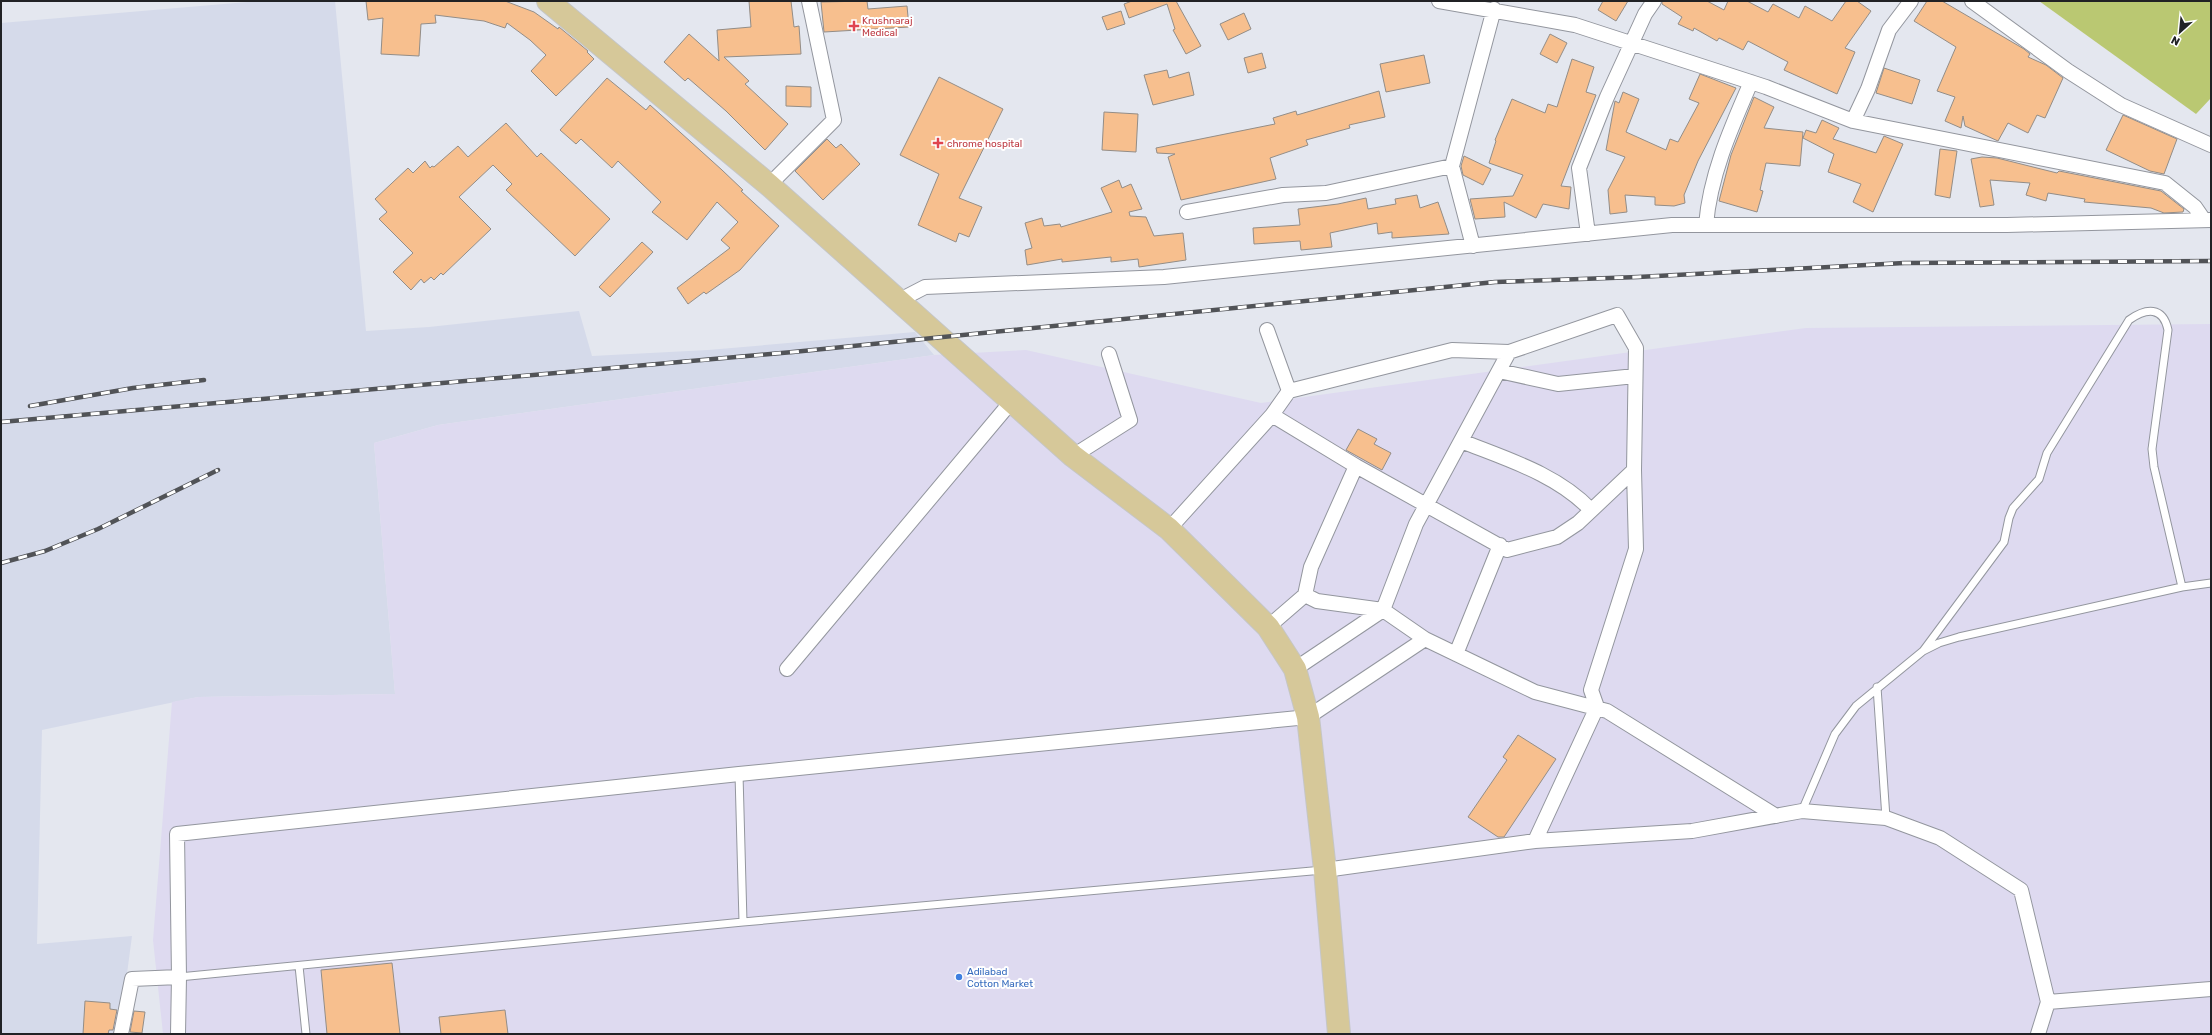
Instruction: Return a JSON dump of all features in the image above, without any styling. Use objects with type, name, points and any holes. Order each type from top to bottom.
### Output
[{"type":"main road","points":[[559,5],[769,185],[1073,456],[1169,529],[1268,627],[1295,669],[1308,717],[1325,870],[1339,1034]]},
{"type":"street","points":[[769,185],[834,120],[809,1]]},
{"type":"street","points":[[1439,1],[1575,26],[1751,82],[1853,121],[2165,183],[2195,207],[2208,220]]},
{"type":"street","points":[[1588,234],[1579,168],[1645,14],[1654,1]]},
{"type":"street","points":[[1853,121],[1868,89],[1889,30],[1911,1]]},
{"type":"street","points":[[1972,1],[2068,71],[2121,105],[2211,145]]},
{"type":"street","points":[[1473,246],[1452,166],[1494,10]]},
{"type":"street","points":[[1706,225],[1707,203],[1729,131],[1751,82]]},
{"type":"street","points":[[1187,212],[1283,195],[1326,193],[1452,166]]},
{"type":"street","points":[[898,301],[925,287],[1164,277],[1672,225],[2007,225],[2208,220]]},
{"type":"street","points":[[1169,529],[1272,415],[1288,391],[1452,350],[1509,352],[1617,315],[1636,348],[1634,470],[1636,549],[1591,690],[1597,707],[1535,841]]},
{"type":"street","points":[[1268,330],[1288,391]]},
{"type":"street","points":[[1295,669],[1383,610],[1416,524],[1509,352]]},
{"type":"street","points":[[1073,456],[1130,420],[1109,354]]},
{"type":"street","points":[[1499,371],[1558,384],[1635,376]]},
{"type":"street","points":[[787,669],[1011,402]]},
{"type":"street","points":[[1272,415],[1356,466],[1507,550],[1557,537],[1578,523],[1634,470]]},
{"type":"street","points":[[1461,441],[1529,467],[1579,497],[1591,510]]},
{"type":"street","points":[[1268,627],[1305,595],[1311,566],[1356,466]]},
{"type":"street","points":[[1456,654],[1500,545]]},
{"type":"street","points":[[1305,595],[1317,601],[1383,610],[1425,640],[1535,692],[1597,707],[1607,711],[1776,816]]},
{"type":"street","points":[[178,1034],[179,977],[177,834],[739,774],[1308,717],[1425,640]]},
{"type":"street","points":[[1325,870],[1535,841],[1692,831],[1802,811],[1886,818],[1940,838],[2021,890],[2048,1002],[2038,1034]]},
{"type":"street","points":[[121,1034],[132,979],[179,977]]},
{"type":"street","points":[[2048,1002],[2211,989]]},
{"type":"lane","points":[[1923,651],[2004,542],[2008,518],[2013,508],[2035,485],[2048,453],[2129,320],[2138,314],[2149,310],[2158,313],[2166,320],[2168,330],[2152,449],[2154,467],[2182,587]]},
{"type":"lane","points":[[1802,811],[1835,734],[1856,706],[1877,687],[1923,651],[1939,642],[2182,587],[2211,583]]},
{"type":"lane","points":[[1877,687],[1886,818]]},
{"type":"lane","points":[[739,774],[743,922]]},
{"type":"lane","points":[[179,977],[743,922],[1325,870]]},
{"type":"lane","points":[[299,966],[306,1034]]},
{"type":"shaded area","points":[[260,1],[335,1],[366,331],[429,327],[579,311],[592,356],[708,350],[915,332],[934,355],[438,425],[374,443],[395,694],[198,697],[42,730],[37,944],[132,936],[119,1034],[1,1034],[1,23]]},
{"type":"shaded area","points":[[2211,324],[2211,1034],[163,1034],[153,940],[172,702],[198,697],[395,694],[374,443],[438,425],[934,355],[1026,350],[1261,403],[1806,328]]},
{"type":"green space","points":[[2039,1],[2211,1],[2211,98],[2196,114]]},
{"type":"building","points":[[366,1],[505,1],[534,12],[558,29],[559,27],[588,51],[587,52],[594,59],[556,96],[531,71],[546,55],[530,40],[507,23],[505,28],[484,21],[435,15],[436,23],[421,24],[419,56],[381,54],[383,18],[368,20]]},
{"type":"building","points":[[749,1],[791,1],[794,27],[799,26],[801,54],[724,57],[749,81],[745,84],[788,124],[765,150],[726,111],[688,78],[685,81],[664,62],[689,34],[719,61],[717,30],[751,27]]},
{"type":"building","points":[[867,1],[868,9],[907,6],[909,27],[824,32],[821,2]]},
{"type":"building","points":[[1132,1],[1176,1],[1201,46],[1186,54],[1173,30],[1175,29],[1167,4],[1129,18],[1124,4]]},
{"type":"building","points":[[1603,1],[1628,1],[1616,21],[1598,10]]},
{"type":"building","points":[[1662,1],[1707,1],[1724,10],[1728,1],[1747,1],[1768,12],[1773,4],[1799,18],[1805,6],[1832,21],[1846,1],[1857,1],[1871,11],[1845,48],[1855,52],[1837,94],[1784,70],[1788,62],[1748,41],[1743,50],[1719,38],[1717,41],[1694,28],[1693,31],[1678,24],[1682,17],[1662,4]]},
{"type":"building","points":[[1927,1],[1942,1],[2024,49],[2030,54],[2028,57],[2046,65],[2063,78],[2045,118],[2037,115],[2028,133],[2008,123],[1998,141],[1965,126],[1963,116],[1961,128],[1945,121],[1955,97],[1937,91],[1956,47],[1914,21]]},
{"type":"building","points":[[1121,11],[1125,24],[1107,30],[1102,17]]},
{"type":"building","points":[[1244,13],[1251,29],[1228,40],[1220,24]]},
{"type":"building","points":[[1550,34],[1567,43],[1557,63],[1540,54]]},
{"type":"building","points":[[1262,53],[1266,68],[1248,73],[1244,58]]},
{"type":"building","points":[[1424,55],[1430,83],[1386,92],[1380,64]]},
{"type":"building","points":[[1572,59],[1594,67],[1586,92],[1596,95],[1561,186],[1571,187],[1569,209],[1543,204],[1536,218],[1504,202],[1505,217],[1475,219],[1470,199],[1513,196],[1523,175],[1489,163],[1496,141],[1495,140],[1512,99],[1545,113],[1548,104],[1557,107]]},
{"type":"building","points":[[1884,68],[1920,80],[1912,104],[1876,93]]},
{"type":"building","points":[[1167,70],[1169,78],[1189,72],[1194,95],[1153,105],[1144,75]]},
{"type":"building","points":[[1700,74],[1736,88],[1698,161],[1684,195],[1685,203],[1674,206],[1655,205],[1655,197],[1625,195],[1627,212],[1610,214],[1608,190],[1625,157],[1606,150],[1615,101],[1619,103],[1623,92],[1639,99],[1626,132],[1666,150],[1670,139],[1678,142],[1699,103],[1689,99]]},
{"type":"building","points":[[939,77],[1003,109],[959,198],[982,207],[969,237],[959,233],[956,242],[918,225],[939,174],[900,155]]},
{"type":"building","points":[[607,78],[646,110],[650,105],[722,170],[743,190],[741,191],[779,226],[740,270],[706,294],[704,292],[688,304],[677,288],[730,248],[721,240],[738,222],[717,202],[687,240],[652,212],[661,202],[618,161],[612,168],[581,139],[576,144],[560,130]]},
{"type":"building","points":[[786,86],[811,87],[811,107],[786,106]]},
{"type":"building","points":[[1379,91],[1385,117],[1349,125],[1350,128],[1306,140],[1308,145],[1270,158],[1276,179],[1181,200],[1168,157],[1175,154],[1157,153],[1156,148],[1275,124],[1273,118],[1296,111],[1297,115]]},
{"type":"building","points":[[1754,97],[1774,107],[1764,128],[1803,132],[1800,166],[1766,163],[1760,190],[1763,191],[1757,212],[1719,201],[1731,155]]},
{"type":"building","points":[[1104,112],[1138,114],[1136,152],[1102,150]]},
{"type":"building","points":[[2123,115],[2177,139],[2164,174],[2150,171],[2106,150]]},
{"type":"building","points":[[1822,120],[1839,128],[1833,139],[1876,153],[1884,136],[1903,144],[1873,212],[1853,202],[1861,184],[1828,172],[1834,154],[1803,138],[1806,130],[1816,133]]},
{"type":"building","points":[[506,123],[537,157],[541,153],[610,219],[575,256],[506,190],[512,184],[493,165],[459,197],[491,229],[443,275],[441,273],[434,280],[431,277],[424,283],[421,279],[411,290],[393,272],[413,253],[379,219],[387,212],[375,199],[408,168],[413,173],[425,161],[430,168],[432,166],[434,167],[458,146],[468,157]]},
{"type":"building","points":[[827,139],[836,148],[841,144],[860,164],[823,200],[795,171]]},
{"type":"building","points":[[1940,149],[1957,151],[1950,198],[1935,195]]},
{"type":"building","points":[[1464,156],[1491,169],[1483,185],[1463,175],[1461,166]]},
{"type":"building","points":[[1982,157],[1997,158],[2057,173],[2059,171],[2161,191],[2184,209],[2183,212],[2164,213],[2151,208],[2084,202],[2085,199],[2048,193],[2046,201],[2026,195],[2030,183],[1990,180],[1994,205],[1980,207],[1971,159]]},
{"type":"building","points":[[1119,180],[1122,188],[1131,184],[1142,209],[1129,212],[1130,216],[1146,217],[1154,236],[1183,233],[1186,260],[1139,267],[1138,259],[1111,262],[1111,257],[1062,262],[1062,259],[1027,265],[1025,250],[1032,248],[1025,223],[1042,218],[1044,226],[1060,224],[1061,227],[1112,212],[1101,188]]},
{"type":"building","points":[[1417,195],[1420,208],[1438,202],[1449,234],[1392,238],[1392,232],[1378,234],[1377,223],[1330,233],[1332,247],[1301,250],[1300,241],[1254,244],[1253,228],[1300,225],[1298,209],[1338,204],[1366,198],[1368,209],[1396,204],[1395,199]]},
{"type":"building","points":[[642,242],[653,252],[610,297],[599,287]]},
{"type":"building","points":[[1358,429],[1377,439],[1374,444],[1391,453],[1382,470],[1346,450]]},
{"type":"building","points":[[1518,735],[1556,759],[1504,837],[1498,837],[1468,817],[1507,760],[1503,757]]},
{"type":"building","points":[[392,963],[400,1034],[327,1034],[321,970]]},
{"type":"building","points":[[85,1001],[110,1003],[110,1009],[117,1010],[113,1030],[109,1030],[108,1034],[83,1034]]},
{"type":"building","points":[[505,1010],[508,1034],[441,1034],[439,1017]]},
{"type":"building","points":[[134,1011],[145,1012],[142,1033],[130,1032]]},
{"type":"railway","points":[[1,422],[793,352],[1495,282],[1638,277],[1904,263],[2211,261]]},
{"type":"railway","points":[[30,406],[133,388],[204,380]]},
{"type":"railway","points":[[1,563],[45,551],[98,529],[218,470]]},
{"type":"place","name":"Krushnaraj Medical","points":[[854,26]]},
{"type":"place","name":"chrome hospital","points":[[938,143]]},
{"type":"place","name":"Adilabad Cotton Market","points":[[959,977]]}]
